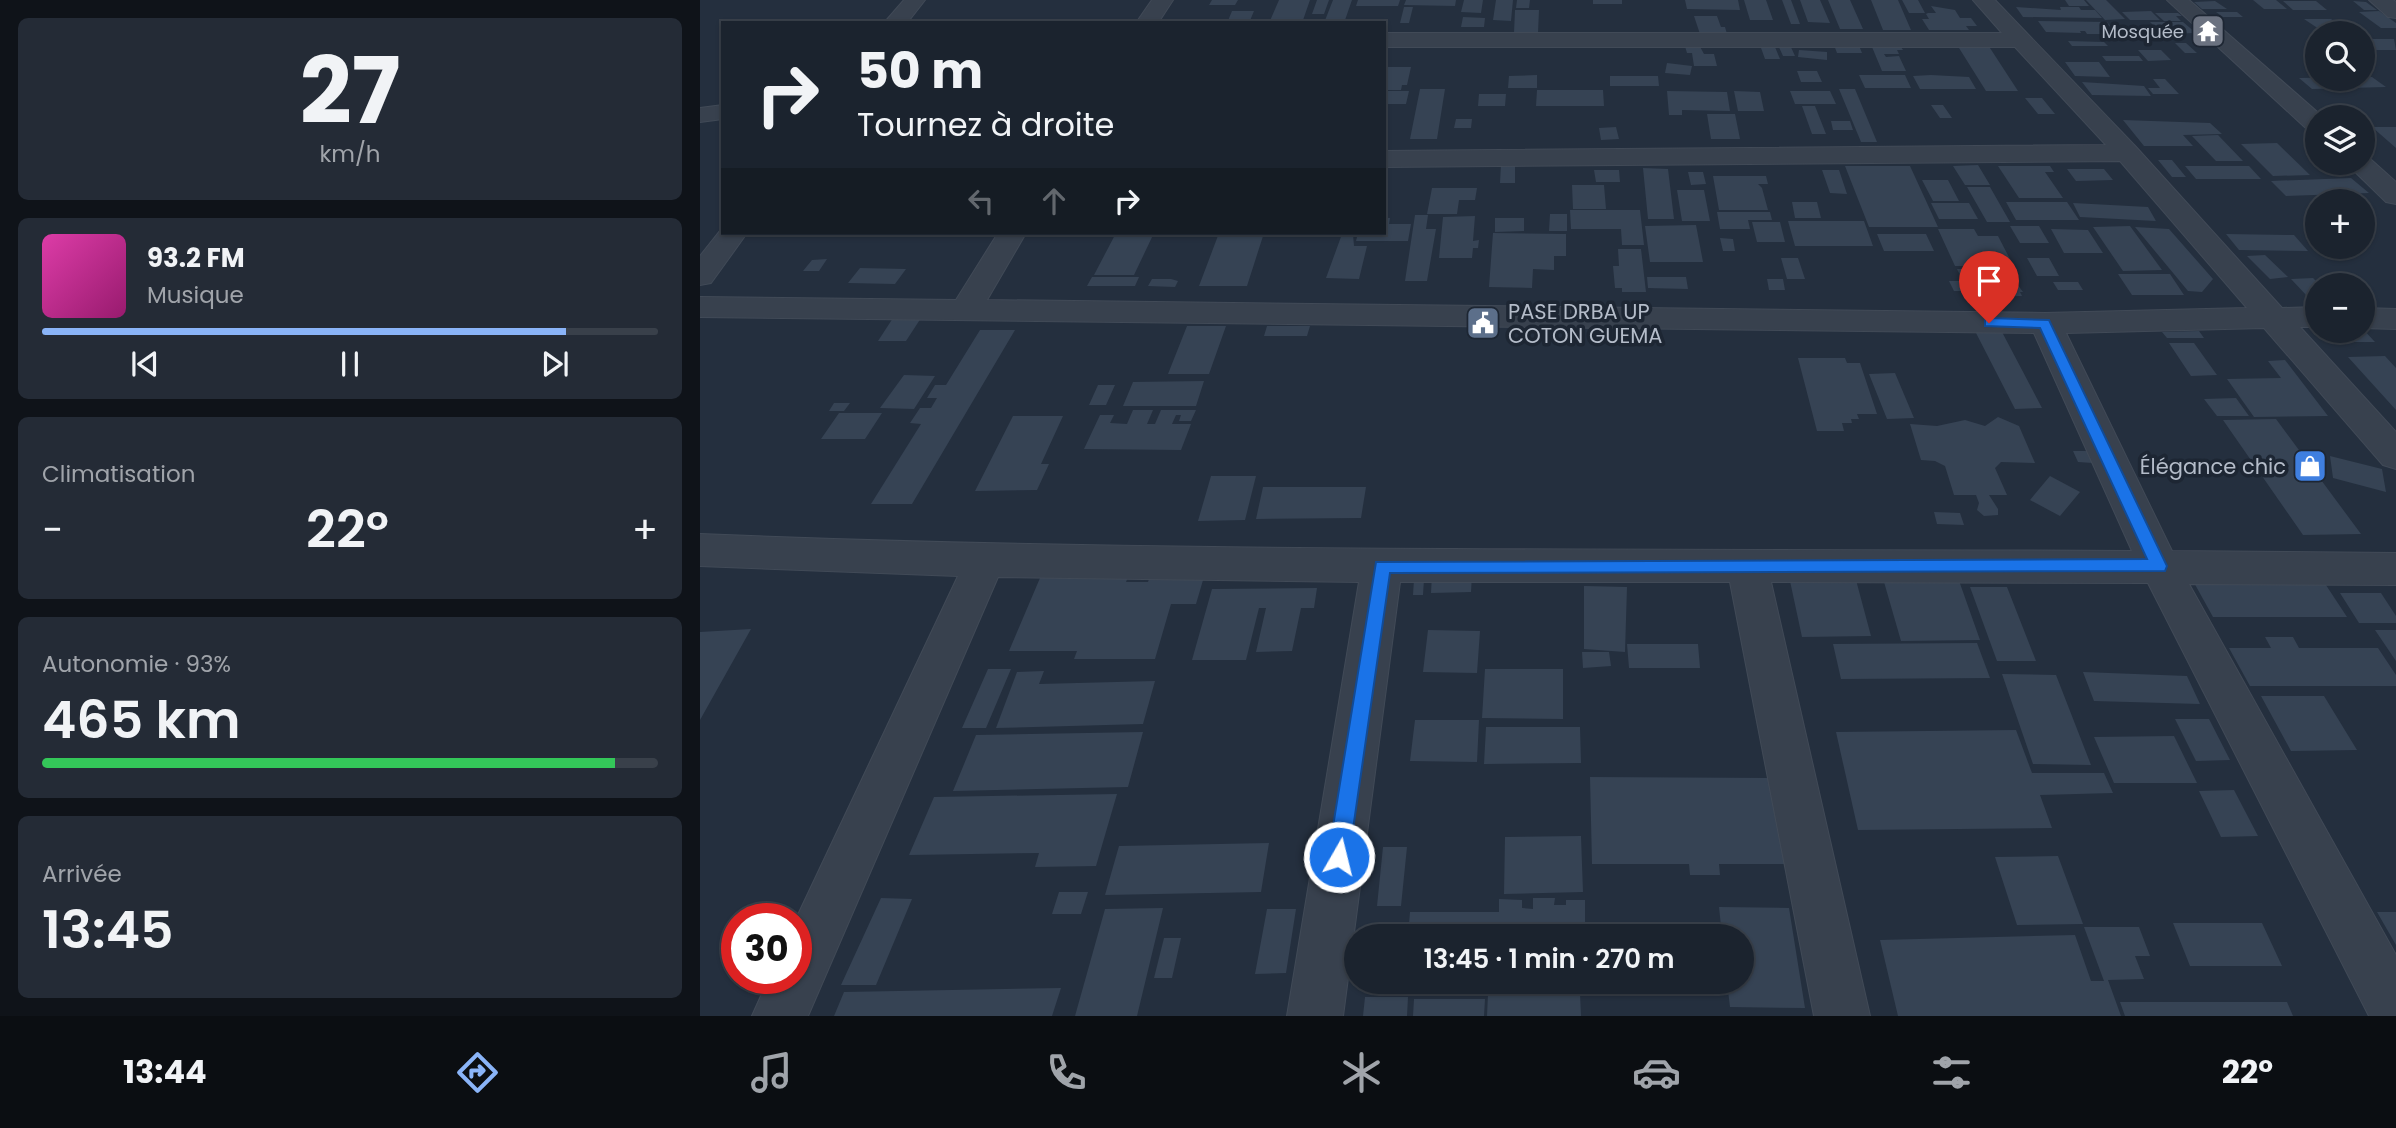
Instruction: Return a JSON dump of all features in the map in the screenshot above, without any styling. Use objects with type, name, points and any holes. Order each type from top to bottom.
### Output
[{"type":"street","points":[[897,21],[915,0]]},
{"type":"street","points":[[1148,21],[1163,0]]},
{"type":"street","points":[[1983,0],[2127,153],[2396,456]]},
{"type":"street","points":[[2178,0],[2305,114]]},
{"type":"street","points":[[2379,0],[2396,12]]},
{"type":"street","points":[[1386,40],[2021,40]]},
{"type":"street","points":[[700,115],[721,112]]},
{"type":"street","points":[[1386,159],[2127,153]]},
{"type":"street","points":[[2372,175],[2396,196]]},
{"type":"street","points":[[700,276],[731,235]]},
{"type":"street","points":[[965,311],[1011,235]]},
{"type":"street","points":[[700,307],[2045,323],[2305,317]]},
{"type":"street","points":[[2375,318],[2396,319]]},
{"type":"street","points":[[2045,323],[2159,566],[2396,1010]]},
{"type":"street","points":[[700,550],[985,561],[1382,566],[2159,566],[2396,569]]},
{"type":"street","points":[[780,1016],[985,561]]},
{"type":"street","points":[[1315,1016],[1382,566]]},
{"type":"street","points":[[1747,568],[1842,1016]]},
{"type":"building","points":[[1212,0],[1238,0],[1235,5],[1209,5]]},
{"type":"building","points":[[1279,0],[1310,0],[1303,21],[1270,21]]},
{"type":"building","points":[[1317,0],[1329,0],[1324,14],[1312,14]]},
{"type":"building","points":[[1333,0],[1352,0],[1345,21],[1325,21]]},
{"type":"building","points":[[1358,0],[1400,0],[1398,6],[1356,6]]},
{"type":"building","points":[[1406,0],[1456,0],[1455,6],[1404,5]]},
{"type":"building","points":[[1464,0],[1483,0],[1481,13],[1461,12]]},
{"type":"building","points":[[1496,0],[1513,0],[1511,21],[1493,20]]},
{"type":"building","points":[[1517,0],[1530,0],[1529,8],[1516,8]]},
{"type":"building","points":[[1593,0],[1622,0],[1622,4],[1593,4]]},
{"type":"building","points":[[1685,0],[1738,0],[1740,10],[1687,9]]},
{"type":"building","points":[[1744,0],[1766,0],[1773,20],[1750,20]]},
{"type":"building","points":[[1782,0],[1791,0],[1800,24],[1791,24]]},
{"type":"building","points":[[1800,0],[1820,0],[1830,23],[1808,22]]},
{"type":"building","points":[[1828,0],[1850,0],[1863,29],[1840,29]]},
{"type":"building","points":[[1871,0],[1898,0],[1911,30],[1883,30]]},
{"type":"building","points":[[1902,0],[1918,0],[1925,13],[1909,13]]},
{"type":"building","points":[[2065,0],[2084,0],[2089,6],[2069,6]]},
{"type":"building","points":[[2086,0],[2106,0],[2125,19],[2105,20]]},
{"type":"building","points":[[2253,0],[2276,0],[2287,9],[2264,9]]},
{"type":"building","points":[[2215,1],[2227,9],[2202,9],[2194,2]]},
{"type":"building","points":[[2283,1],[2316,1],[2327,10],[2293,10]]},
{"type":"building","points":[[2353,1],[2366,2],[2377,10],[2364,10]]},
{"type":"building","points":[[1931,6],[1955,10],[1960,18],[1971,18],[1977,26],[1966,26],[1969,30],[1929,30],[1922,19],[1929,19],[1926,14],[1928,13],[1936,13]]},
{"type":"building","points":[[1404,7],[1413,7],[1409,23],[1400,23]]},
{"type":"building","points":[[2016,7],[2061,10],[2060,7],[2079,7],[2081,10],[2095,10],[2102,18],[2023,17]]},
{"type":"building","points":[[1515,10],[1539,10],[1538,33],[1514,33]]},
{"type":"building","points":[[1232,11],[1254,11],[1250,21],[1228,21]]},
{"type":"building","points":[[2151,11],[2160,20],[2130,20],[2122,12]]},
{"type":"building","points":[[2379,11],[2396,23],[2396,28],[2381,28],[2375,21],[2359,12]]},
{"type":"building","points":[[2216,12],[2237,12],[2243,17],[2223,17]]},
{"type":"building","points":[[2155,13],[2178,13],[2182,16],[2176,16],[2181,21],[2164,21]]},
{"type":"building","points":[[1694,16],[1717,16],[1727,34],[1700,34]]},
{"type":"building","points":[[1463,17],[1485,18],[1484,27],[1461,27]]},
{"type":"building","points":[[2304,19],[2334,21],[2307,21]]},
{"type":"building","points":[[2038,21],[2107,22],[2115,31],[2102,31],[2104,34],[2087,34],[2085,31],[2046,32]]},
{"type":"building","points":[[2150,22],[2183,22],[2196,33],[2162,34]]},
{"type":"building","points":[[2116,26],[2146,26],[2155,34],[2124,35]]},
{"type":"building","points":[[2375,39],[2394,39],[2396,50],[2375,50]]},
{"type":"building","points":[[2068,41],[2104,42],[2108,46],[2072,46]]},
{"type":"building","points":[[1684,43],[1698,43],[1704,54],[1714,54],[1717,66],[1694,66],[1692,53],[1687,53]]},
{"type":"building","points":[[2175,43],[2186,43],[2197,53],[2185,53]]},
{"type":"building","points":[[1778,45],[1790,45],[1795,56],[1783,56]]},
{"type":"building","points":[[1834,45],[1860,48],[1862,53],[1837,53]]},
{"type":"building","points":[[1775,47],[1780,59],[1765,59],[1761,48]]},
{"type":"building","points":[[1872,47],[1901,47],[1903,50],[1897,50],[1899,54],[1884,54],[1886,57],[1899,56],[1906,71],[1882,71]]},
{"type":"building","points":[[1959,48],[1990,48],[2018,91],[1986,91]]},
{"type":"building","points":[[1799,50],[1827,52],[1827,60],[1798,57]]},
{"type":"building","points":[[2138,50],[2161,50],[2171,60],[2148,61]]},
{"type":"building","points":[[2102,56],[2139,56],[2143,61],[2106,61]]},
{"type":"building","points":[[2065,62],[2099,62],[2110,77],[2075,76]]},
{"type":"building","points":[[1667,63],[1692,66],[1690,75],[1665,73]]},
{"type":"building","points":[[1386,67],[1411,67],[1407,85],[1402,85],[1401,90],[1386,90]]},
{"type":"building","points":[[1797,71],[1817,71],[1822,82],[1801,82]]},
{"type":"building","points":[[1537,75],[1537,88],[1508,88],[1509,76]]},
{"type":"building","points":[[1859,75],[1905,75],[1911,88],[1865,88]]},
{"type":"building","points":[[1610,76],[1658,76],[1659,86],[1610,86]]},
{"type":"building","points":[[1913,76],[1969,77],[1976,89],[1920,89]]},
{"type":"building","points":[[2153,79],[2165,79],[2179,94],[2153,94],[2148,88],[2160,88]]},
{"type":"building","points":[[2375,79],[2386,87],[2375,87]]},
{"type":"building","points":[[2082,82],[2144,86],[2151,96],[2092,95]]},
{"type":"building","points":[[1420,89],[1445,89],[1437,139],[1410,139]]},
{"type":"building","points":[[1839,89],[1855,89],[1877,142],[1861,142]]},
{"type":"building","points":[[1537,90],[1603,90],[1604,106],[1536,106]]},
{"type":"building","points":[[1386,91],[1409,91],[1406,104],[1386,104]]},
{"type":"building","points":[[1667,91],[1727,92],[1730,111],[1682,110],[1682,115],[1669,115]]},
{"type":"building","points":[[1734,91],[1760,92],[1764,111],[1738,111]]},
{"type":"building","points":[[1790,91],[1830,91],[1836,104],[1795,104]]},
{"type":"building","points":[[1479,94],[1506,94],[1505,106],[1478,106]]},
{"type":"building","points":[[2025,98],[2042,98],[2055,114],[2038,114]]},
{"type":"building","points":[[1931,105],[1943,105],[1952,118],[1940,118]]},
{"type":"building","points":[[1802,106],[1815,106],[1826,134],[1812,134]]},
{"type":"building","points":[[1707,114],[1735,114],[1740,139],[1711,139]]},
{"type":"building","points":[[1456,119],[1472,119],[1471,128],[1454,128]]},
{"type":"building","points":[[2123,120],[2210,123],[2222,134],[2183,135],[2193,146],[2144,146]]},
{"type":"building","points":[[1831,121],[1850,121],[1853,130],[1833,130]]},
{"type":"building","points":[[1616,127],[1619,139],[1601,140],[1599,128]]},
{"type":"building","points":[[2375,127],[2396,127],[2396,148],[2375,130]]},
{"type":"building","points":[[2218,135],[2243,161],[2216,161],[2192,136]]},
{"type":"building","points":[[2277,143],[2305,170],[2305,175],[2310,175],[2273,176],[2241,144]]},
{"type":"building","points":[[2158,160],[2172,160],[2186,177],[2172,177]]},
{"type":"building","points":[[1501,164],[1515,164],[1515,183],[1500,183]]},
{"type":"building","points":[[1978,165],[1990,185],[1965,185],[1953,166]]},
{"type":"building","points":[[1845,166],[1910,166],[1938,227],[1869,227]]},
{"type":"building","points":[[1998,166],[2050,166],[2054,172],[2045,172],[2063,198],[2019,198]]},
{"type":"building","points":[[2185,166],[2249,166],[2261,179],[2196,179]]},
{"type":"building","points":[[1643,168],[1668,169],[1674,219],[1648,219]]},
{"type":"building","points":[[2067,169],[2104,169],[2113,180],[2076,181]]},
{"type":"building","points":[[1594,170],[1619,170],[1620,182],[1596,182]]},
{"type":"building","points":[[1822,170],[1839,170],[1847,194],[1830,193]]},
{"type":"building","points":[[1688,172],[1703,172],[1706,184],[1691,185]]},
{"type":"building","points":[[1713,176],[1766,176],[1768,184],[1758,184],[1762,188],[1768,210],[1719,210]]},
{"type":"building","points":[[2351,178],[2364,189],[2305,189],[2305,195],[2286,196],[2271,181]]},
{"type":"building","points":[[1922,180],[1948,180],[1959,201],[1933,201]]},
{"type":"building","points":[[1572,185],[1604,185],[1606,209],[1573,209]]},
{"type":"building","points":[[1967,187],[1990,187],[2010,222],[1987,222]]},
{"type":"building","points":[[1432,188],[1477,188],[1475,200],[1459,200],[1457,214],[1427,214]]},
{"type":"building","points":[[1677,190],[1704,190],[1710,221],[1682,221]]},
{"type":"building","points":[[1792,202],[1817,202],[1821,218],[1795,218]]},
{"type":"building","points":[[2006,202],[2067,202],[2079,220],[2016,220]]},
{"type":"building","points":[[1931,203],[1969,203],[1978,219],[1939,219]]},
{"type":"building","points":[[2073,203],[2148,207],[2156,221],[2080,217]]},
{"type":"building","points":[[1570,210],[1640,210],[1644,245],[1622,245],[1621,229],[1571,229]]},
{"type":"building","points":[[1717,212],[1770,212],[1772,220],[1748,220],[1750,229],[1720,229]]},
{"type":"building","points":[[1550,214],[1567,214],[1567,231],[1549,231]]},
{"type":"building","points":[[1415,215],[1428,215],[1426,229],[1436,229],[1427,281],[1405,281]]},
{"type":"building","points":[[1475,216],[1473,241],[1479,240],[1478,248],[1473,248],[1472,258],[1439,258],[1443,217]]},
{"type":"building","points":[[1386,218],[1390,218],[1389,224],[1411,224],[1408,241],[1356,241],[1358,235],[1386,235]]},
{"type":"building","points":[[1495,218],[1524,218],[1524,231],[1495,232]]},
{"type":"building","points":[[1788,221],[1864,221],[1873,246],[1795,246]]},
{"type":"building","points":[[1752,222],[1780,222],[1785,242],[1757,242]]},
{"type":"building","points":[[1696,225],[1703,262],[1650,262],[1645,226]]},
{"type":"building","points":[[2010,226],[2039,226],[2049,243],[2020,243]]},
{"type":"building","points":[[2130,226],[2162,270],[2123,271],[2093,227]]},
{"type":"building","points":[[2135,227],[2169,229],[2213,279],[2202,292],[2188,291]]},
{"type":"building","points":[[1938,229],[1974,229],[1978,236],[1998,236],[2011,261],[2007,260],[2010,266],[1955,266]]},
{"type":"building","points":[[2051,229],[2088,230],[2103,253],[2064,253]]},
{"type":"building","points":[[1493,233],[1566,234],[1566,256],[1554,256],[1554,270],[1533,269],[1532,288],[1489,287]]},
{"type":"building","points":[[1877,234],[1926,234],[1934,251],[1884,251]]},
{"type":"building","points":[[2226,234],[2294,235],[2305,248],[2305,251],[2239,250]]},
{"type":"building","points":[[1115,235],[1153,235],[1134,275],[1094,275]]},
{"type":"building","points":[[1218,235],[1263,235],[1247,286],[1199,286]]},
{"type":"building","points":[[1342,235],[1353,235],[1354,246],[1367,246],[1359,279],[1326,278]]},
{"type":"building","points":[[1720,238],[1733,239],[1735,251],[1723,251]]},
{"type":"building","points":[[1618,249],[1641,249],[1646,292],[1622,292],[1622,288],[1615,288],[1613,266],[1619,266]]},
{"type":"building","points":[[2265,255],[2288,277],[2270,279],[2247,256]]},
{"type":"building","points":[[1781,258],[1798,258],[1805,279],[1787,279]]},
{"type":"building","points":[[2027,258],[2049,258],[2059,276],[2037,276]]},
{"type":"building","points":[[827,259],[819,271],[803,271],[812,260]]},
{"type":"building","points":[[860,268],[906,269],[895,284],[848,283]]},
{"type":"building","points":[[1957,269],[2006,269],[2023,292],[2020,292],[2022,296],[1970,297],[1968,291],[1954,291],[1949,281],[1963,281]]},
{"type":"building","points":[[2118,274],[2170,274],[2184,295],[2132,295]]},
{"type":"building","points":[[1092,277],[1139,277],[1135,286],[1087,286]]},
{"type":"building","points":[[1647,277],[1686,277],[1688,289],[1648,288]]},
{"type":"building","points":[[2305,278],[2305,294],[2291,279]]},
{"type":"building","points":[[1152,279],[1178,281],[1175,287],[1148,286]]},
{"type":"building","points":[[1767,279],[1783,279],[1785,290],[1769,290]]},
{"type":"building","points":[[2053,282],[2078,282],[2083,290],[2058,290]]},
{"type":"building","points":[[893,318],[921,318],[906,341],[878,341]]},
{"type":"building","points":[[1187,326],[1226,326],[1209,374],[1168,374]]},
{"type":"building","points":[[1267,326],[1310,326],[1307,336],[1264,336]]},
{"type":"building","points":[[980,330],[1015,330],[912,504],[871,504],[921,424],[910,423],[920,408],[931,408],[937,398],[927,398],[935,385],[946,385]]},
{"type":"building","points":[[2199,331],[2204,338],[2167,338],[2162,332]]},
{"type":"building","points":[[2002,332],[2042,408],[2015,409],[1976,333]]},
{"type":"building","points":[[2169,343],[2194,343],[2217,375],[2191,376]]},
{"type":"building","points":[[2385,356],[2396,368],[2396,410],[2348,357]]},
{"type":"building","points":[[1798,358],[1845,358],[1847,363],[1860,363],[1877,414],[1857,414],[1859,419],[1851,419],[1852,423],[1842,423],[1844,431],[1817,431]]},
{"type":"building","points":[[2285,360],[2328,416],[2254,417],[2227,379],[2281,378],[2268,361]]},
{"type":"building","points":[[1895,373],[1914,418],[1887,419],[1869,374]]},
{"type":"building","points":[[904,375],[935,376],[914,409],[880,408]]},
{"type":"building","points":[[1204,381],[1196,406],[1123,406],[1133,382]]},
{"type":"building","points":[[1098,385],[1115,385],[1106,405],[1089,405]]},
{"type":"building","points":[[2236,398],[2249,416],[2217,416],[2204,399]]},
{"type":"building","points":[[834,403],[850,403],[844,411],[829,411]]},
{"type":"building","points":[[1133,410],[1153,410],[1147,424],[1155,424],[1161,410],[1196,410],[1191,421],[1179,421],[1181,415],[1176,415],[1172,424],[1191,424],[1181,450],[1084,449],[1100,415],[1114,415],[1110,423],[1127,424]]},
{"type":"building","points":[[839,413],[882,413],[865,439],[821,439]]},
{"type":"building","points":[[1013,416],[1063,416],[1041,464],[1049,464],[1037,490],[975,491]]},
{"type":"building","points":[[1998,417],[2019,426],[2035,463],[2001,462],[1995,468],[2007,495],[1989,495],[1998,509],[1998,515],[1984,516],[1977,510],[1979,503],[1976,495],[1954,495],[1945,466],[1935,461],[1921,460],[1910,424],[1937,426],[1965,420],[1985,426]]},
{"type":"building","points":[[2276,419],[2361,534],[2303,535],[2223,420]]},
{"type":"building","points":[[2073,451],[2087,451],[2093,463],[2078,462]]},
{"type":"building","points":[[2330,456],[2382,469],[2386,492],[2333,478]]},
{"type":"building","points":[[1211,476],[1256,476],[1245,520],[1198,521]]},
{"type":"building","points":[[2050,476],[2080,492],[2060,516],[2030,500]]},
{"type":"building","points":[[1263,487],[1366,487],[1361,518],[1256,519]]},
{"type":"building","points":[[1934,512],[1960,513],[1964,525],[1937,524]]},
{"type":"building","points":[[1131,569],[1126,582],[1148,582],[1152,570],[1206,570],[1196,604],[1171,604],[1155,659],[1074,659],[1077,651],[1009,651],[1040,578],[1078,577]]},
{"type":"building","points":[[1432,574],[1472,574],[1471,592],[1431,593]]},
{"type":"building","points":[[1882,575],[1957,575],[1980,640],[1901,641]]},
{"type":"building","points":[[1414,579],[1424,579],[1423,595],[1413,595]]},
{"type":"building","points":[[2192,579],[2322,579],[2347,617],[2213,617]]},
{"type":"building","points":[[1856,580],[1871,636],[1802,637],[1790,581]]},
{"type":"building","points":[[1584,586],[1627,587],[1625,652],[1584,649]]},
{"type":"building","points":[[1970,587],[2007,587],[2036,661],[1997,661]]},
{"type":"building","points":[[1317,588],[1314,608],[1301,608],[1292,651],[1256,652],[1266,608],[1259,608],[1246,660],[1192,660],[1212,589]]},
{"type":"building","points":[[2340,593],[2381,593],[2396,616],[2396,623],[2359,623]]},
{"type":"building","points":[[751,629],[700,720],[700,632]]},
{"type":"building","points":[[1428,630],[1480,631],[1477,673],[1423,672]]},
{"type":"building","points":[[2375,630],[2396,630],[2396,661]]},
{"type":"building","points":[[2265,637],[2293,637],[2299,648],[2378,648],[2396,675],[2396,686],[2250,686],[2229,648],[2271,648]]},
{"type":"building","points":[[1977,643],[1990,678],[1841,679],[1833,644]]},
{"type":"building","points":[[1627,644],[1698,644],[1700,668],[1629,668]]},
{"type":"building","points":[[1582,652],[1609,652],[1611,666],[1583,668]]},
{"type":"building","points":[[988,669],[1011,669],[986,728],[962,728]]},
{"type":"building","points":[[1485,669],[1563,669],[1563,719],[1482,718]]},
{"type":"building","points":[[1044,671],[1039,684],[1155,681],[1143,724],[996,728],[1017,672]]},
{"type":"building","points":[[2083,672],[2187,676],[2200,704],[2094,701]]},
{"type":"building","points":[[2002,674],[2056,675],[2091,765],[2033,764]]},
{"type":"building","points":[[2261,696],[2324,696],[2357,750],[2291,751]]},
{"type":"building","points":[[2175,719],[2209,719],[2230,760],[2196,761]]},
{"type":"building","points":[[1415,720],[1479,720],[1477,762],[1410,761]]},
{"type":"building","points":[[1486,727],[1580,727],[1581,763],[1484,764]]},
{"type":"building","points":[[2016,730],[2032,773],[2104,773],[2113,793],[2040,795],[2052,828],[1858,830],[1836,732]]},
{"type":"building","points":[[1143,732],[1128,787],[953,791],[976,735]]},
{"type":"building","points":[[2174,736],[2197,783],[2114,783],[2094,737]]},
{"type":"building","points":[[1590,777],[1771,778],[1785,864],[1719,864],[1720,875],[1690,875],[1689,864],[1592,864]]},
{"type":"building","points":[[2234,790],[2258,836],[2221,837],[2199,791]]},
{"type":"building","points":[[1117,794],[1096,866],[1035,867],[1039,853],[909,855],[934,797]]},
{"type":"building","points":[[1581,836],[1583,892],[1504,894],[1505,837]]},
{"type":"building","points":[[1269,843],[1261,892],[1105,895],[1119,846]]},
{"type":"building","points":[[1383,847],[1407,847],[1401,906],[1377,906]]},
{"type":"building","points":[[2058,856],[2083,924],[2017,925],[1995,857]]},
{"type":"building","points":[[1059,892],[1088,892],[1081,914],[1052,914]]},
{"type":"building","points":[[881,898],[912,899],[876,985],[841,985]]},
{"type":"building","points":[[1533,898],[1555,898],[1554,905],[1566,905],[1566,900],[1585,900],[1585,924],[1409,924],[1410,912],[1499,912],[1499,899],[1522,900],[1522,908],[1533,909]]},
{"type":"building","points":[[1719,907],[1789,908],[1805,1008],[1730,1007],[1728,994],[1754,994],[1754,924],[1721,924]]},
{"type":"building","points":[[1163,908],[1137,1016],[1075,1016],[1105,909]]},
{"type":"building","points":[[1267,909],[1296,909],[1286,973],[1255,974]]},
{"type":"building","points":[[2377,912],[2396,912],[2396,945]]},
{"type":"building","points":[[2173,923],[2262,923],[2282,966],[2190,966]]},
{"type":"building","points":[[2084,927],[2139,927],[2150,956],[2135,956],[2144,979],[2108,980],[2121,1016],[1898,1016],[1880,940],[2075,935],[2091,981],[2104,981]]},
{"type":"building","points":[[1164,938],[1181,938],[1172,978],[1154,978]]},
{"type":"building","points":[[1061,988],[1052,1016],[834,1016],[844,992]]},
{"type":"building","points":[[1488,994],[1580,994],[1581,1016],[1487,1016]]},
{"type":"building","points":[[1365,997],[1408,997],[1407,1016],[1363,1016]]},
{"type":"building","points":[[1414,999],[1485,999],[1484,1016],[1413,1016]]},
{"type":"building","points":[[2120,1002],[2287,1002],[2293,1016],[2125,1016]]},
{"type":"place","name":"Mosquée","points":[[2208,31]]},
{"type":"place","name":"PASE DRBA UP COTON GUEMA","points":[[1483,323]]},
{"type":"place","name":"Élégance chic","points":[[2310,466]]},
{"type":"route","points":[[1339,857],[1382,566],[2159,566],[2045,323],[1989,323]]}]
